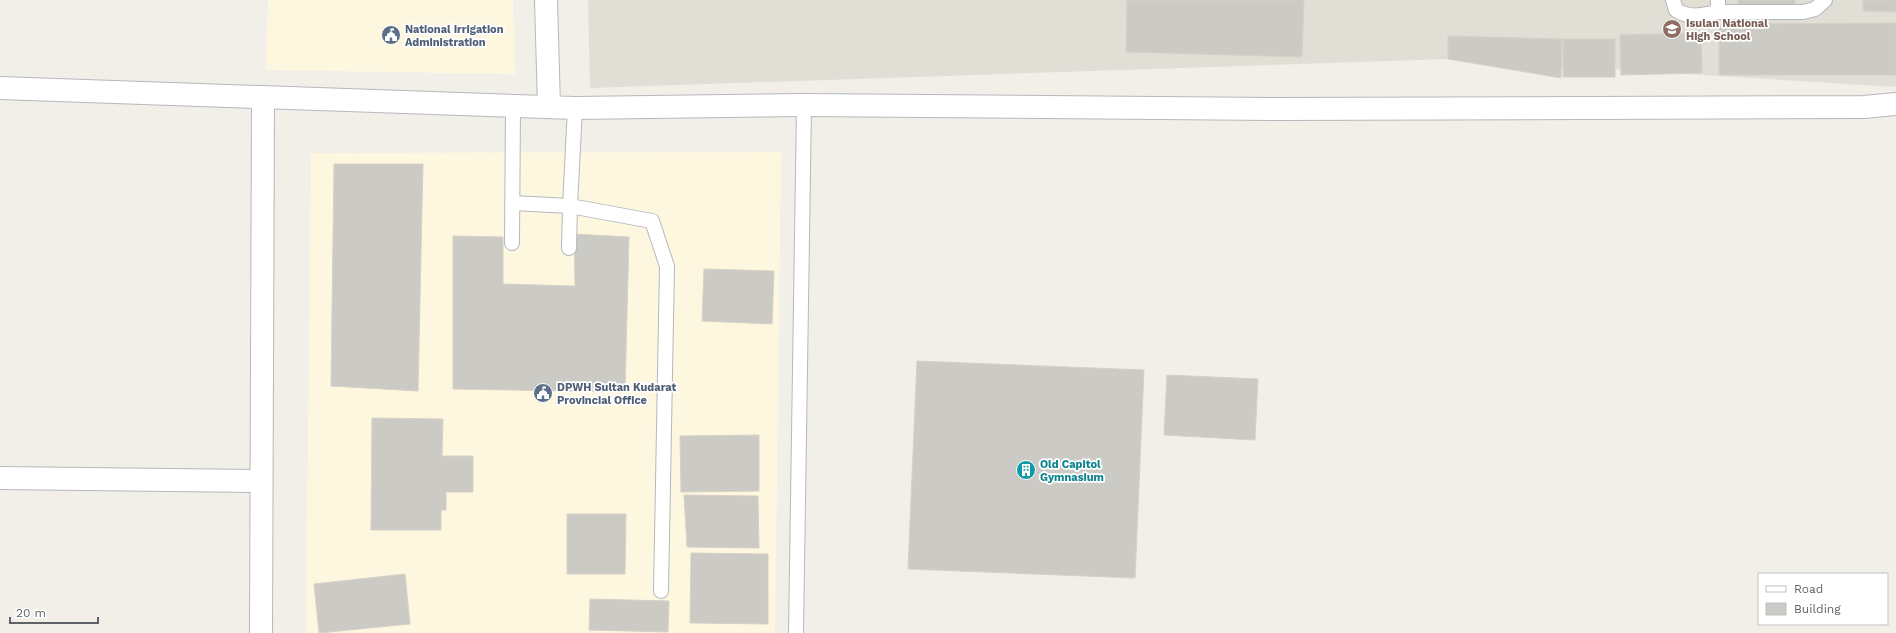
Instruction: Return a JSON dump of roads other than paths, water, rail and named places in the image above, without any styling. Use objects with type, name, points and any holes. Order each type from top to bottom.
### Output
[{"type":"street","points":[[546,0],[548,107]]},
{"type":"street","points":[[0,88],[575,108],[804,105],[1292,109],[1864,107],[1896,104]]},
{"type":"street","points":[[261,633],[263,97]]},
{"type":"street","points":[[0,478],[262,481]]},
{"type":"lane","points":[[1673,0],[1676,10],[1683,15],[1694,16],[1718,6],[1803,12],[1815,9],[1825,0]]},
{"type":"lane","points":[[796,633],[804,105]]},
{"type":"lane","points":[[512,243],[513,106]]},
{"type":"lane","points":[[569,248],[575,108]]},
{"type":"lane","points":[[512,203],[570,206],[652,221],[667,266],[661,591]]},
{"type":"place","name":"Isulan National High School","points":[[1672,29]]},
{"type":"place","name":"National Irrigation Administration","points":[[391,35]]},
{"type":"place","name":"DPWH Sultan Kudarat Provincial Office","points":[[543,393]]},
{"type":"place","name":"Old Capitol Gymnasium","points":[[1026,470]]}]
